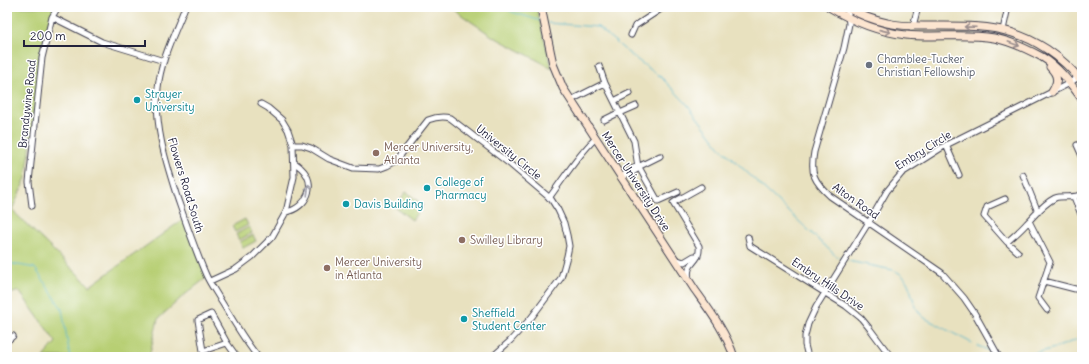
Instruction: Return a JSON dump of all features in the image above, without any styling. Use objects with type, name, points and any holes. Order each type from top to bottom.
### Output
[{"type":"main road","name":"Mercer University Drive","points":[[541,7],[553,64],[563,88],[596,139],[624,176],[674,259],[717,321],[734,357]]},
{"type":"main road","points":[[829,7],[848,18],[875,28],[906,35],[979,36],[994,38],[1020,46],[1043,58],[1059,71],[1082,99]]},
{"type":"main road","points":[[846,7],[861,15],[888,23],[913,26],[974,27],[1003,30],[1023,37],[1048,50],[1060,59],[1080,80]]},
{"type":"main road","points":[[1038,55],[1039,59],[1048,65],[1055,72],[1057,77],[1057,82],[1052,92]]},
{"type":"street","name":"Brandywine Road","points":[[32,206],[29,182],[41,65],[52,17],[58,7]]},
{"type":"street","name":"Flowers Road South","points":[[185,7],[164,61],[158,87],[157,107],[159,135],[167,167],[197,254],[210,281],[246,342],[258,357]]},
{"type":"street","points":[[631,35],[635,26],[664,7]]},
{"type":"street","name":"Alton Road","points":[[846,7],[849,24],[844,48],[814,152],[812,171],[815,178],[822,189],[830,196],[942,273],[964,298],[975,314],[999,356]]},
{"type":"street","points":[[913,26],[918,7]]},
{"type":"street","points":[[1003,30],[1008,7]]},
{"type":"street","points":[[52,17],[102,42],[164,61]]},
{"type":"street","points":[[598,66],[634,141],[638,167],[658,201],[678,192]]},
{"type":"street","name":"Embry Circle","points":[[808,357],[805,345],[805,336],[811,319],[825,292],[887,191],[902,172],[946,145],[1070,83],[1080,80]]},
{"type":"street","points":[[571,100],[605,83]]},
{"type":"street","points":[[614,101],[630,93]]},
{"type":"street","points":[[210,281],[236,269],[252,257],[272,237],[286,212],[294,177],[293,145],[288,130],[282,120],[261,104]]},
{"type":"street","points":[[604,120],[636,106]]},
{"type":"street","name":"University Circle","points":[[293,145],[302,145],[311,148],[329,159],[353,168],[379,169],[396,161],[428,120],[434,118],[450,118],[511,165],[550,198],[564,223],[569,246],[561,278],[531,318],[510,341],[492,357]]},
{"type":"street","points":[[550,198],[589,144],[596,139]]},
{"type":"street","points":[[946,145],[959,175]]},
{"type":"street","points":[[1077,145],[1082,156]]},
{"type":"street","points":[[624,176],[628,170],[638,167],[660,156]]},
{"type":"street","points":[[286,212],[293,211],[299,207],[306,200],[309,189],[309,182],[306,175],[302,168],[294,162]]},
{"type":"street","points":[[1023,175],[1038,212]]},
{"type":"street","points":[[689,282],[689,263],[694,256],[698,256],[700,252],[699,246],[672,203],[700,187]]},
{"type":"street","points":[[1007,242],[1038,212],[1041,207],[1056,198],[1074,197],[1082,194]]},
{"type":"street","points":[[1074,197],[1082,217]]},
{"type":"street","points":[[1005,199],[986,208],[984,216],[1018,252]]},
{"type":"street","points":[[1029,221],[1050,262],[1038,298],[1047,310]]},
{"type":"street","name":"Embry Hills Drive","points":[[748,237],[750,246],[825,292],[861,318],[891,357]]},
{"type":"street","points":[[674,259],[689,263]]},
{"type":"street","points":[[1044,282],[1074,289],[1082,289]]},
{"type":"street","points":[[227,343],[204,351],[198,320],[211,314],[227,343],[237,357]]},
{"type":"street","points":[[7,340],[13,336]]},
{"type":"green space","points":[[7,7],[58,7],[48,24],[40,53],[38,94],[26,178],[12,210],[90,286],[185,218],[206,278],[158,319],[149,357],[43,357],[56,342],[19,291],[7,295]]},
{"type":"green space","points":[[450,7],[537,7],[552,68],[492,36]]},
{"type":"green space","points":[[406,192],[423,205],[412,220],[395,207]]},
{"type":"green space","points":[[245,219],[248,225],[235,232],[232,226]]},
{"type":"green space","points":[[249,227],[252,233],[239,240],[236,234]]},
{"type":"green space","points":[[253,235],[256,241],[243,248],[240,242]]},
{"type":"waterway","points":[[504,7],[512,12],[541,21]]},
{"type":"waterway","points":[[548,23],[598,27],[632,56],[662,78],[687,104],[719,146],[837,257],[843,259]]},
{"type":"waterway","points":[[7,53],[10,74],[7,89]]},
{"type":"waterway","points":[[7,260],[8,263],[35,268],[62,309],[70,357]]},
{"type":"waterway","points":[[848,261],[893,270],[900,274],[905,278],[915,304],[922,316],[972,343]]},
{"type":"waterway","points":[[1000,354],[1021,355],[1042,352],[1082,337]]},
{"type":"waterway","points":[[978,346],[993,352]]},
{"type":"place","name":"Chamblee-Tucker Christian Fellowship","points":[[869,65]]},
{"type":"place","name":"Strayer University","points":[[137,100]]},
{"type":"place","name":"Mercer University, Atlanta","points":[[376,153]]},
{"type":"place","name":"College of Pharmacy","points":[[427,188]]},
{"type":"place","name":"Davis Building","points":[[346,204]]},
{"type":"place","name":"Swilley Library","points":[[462,240]]},
{"type":"place","name":"Mercer University in Atlanta","points":[[327,268]]},
{"type":"place","name":"Sheffield Student Center","points":[[464,319]]}]
